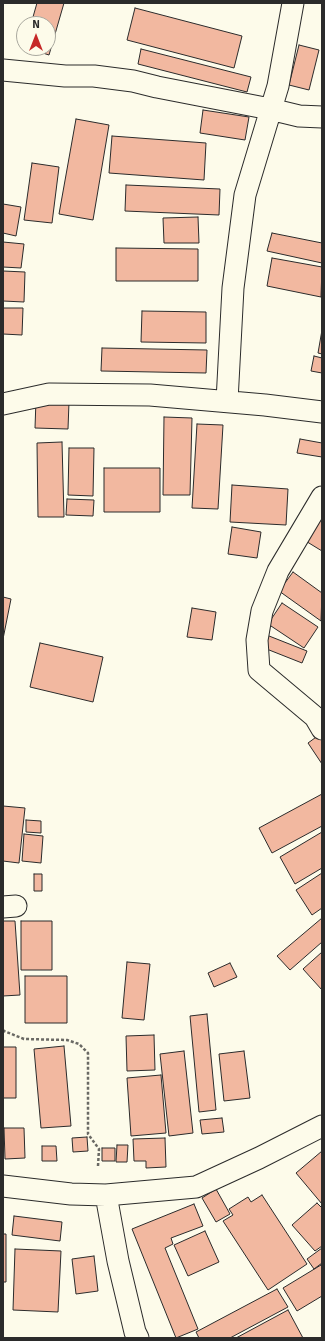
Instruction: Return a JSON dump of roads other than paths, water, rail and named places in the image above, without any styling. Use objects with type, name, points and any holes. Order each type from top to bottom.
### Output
[{"type":"street","points":[[227,401],[233,288],[245,195],[278,86],[293,3]]},
{"type":"street","points":[[3,70],[65,76],[94,76],[133,81],[299,116],[322,117]]},
{"type":"street","points":[[3,404],[49,394],[150,395],[227,401],[322,412]]},
{"type":"street","points":[[322,498],[278,571],[262,611],[257,640],[259,670],[315,717],[322,729]]},
{"type":"street","points":[[3,1186],[71,1194],[106,1195],[196,1187],[259,1158],[322,1126]]},
{"type":"street","points":[[106,1195],[118,1261],[135,1332],[138,1338]]}]
